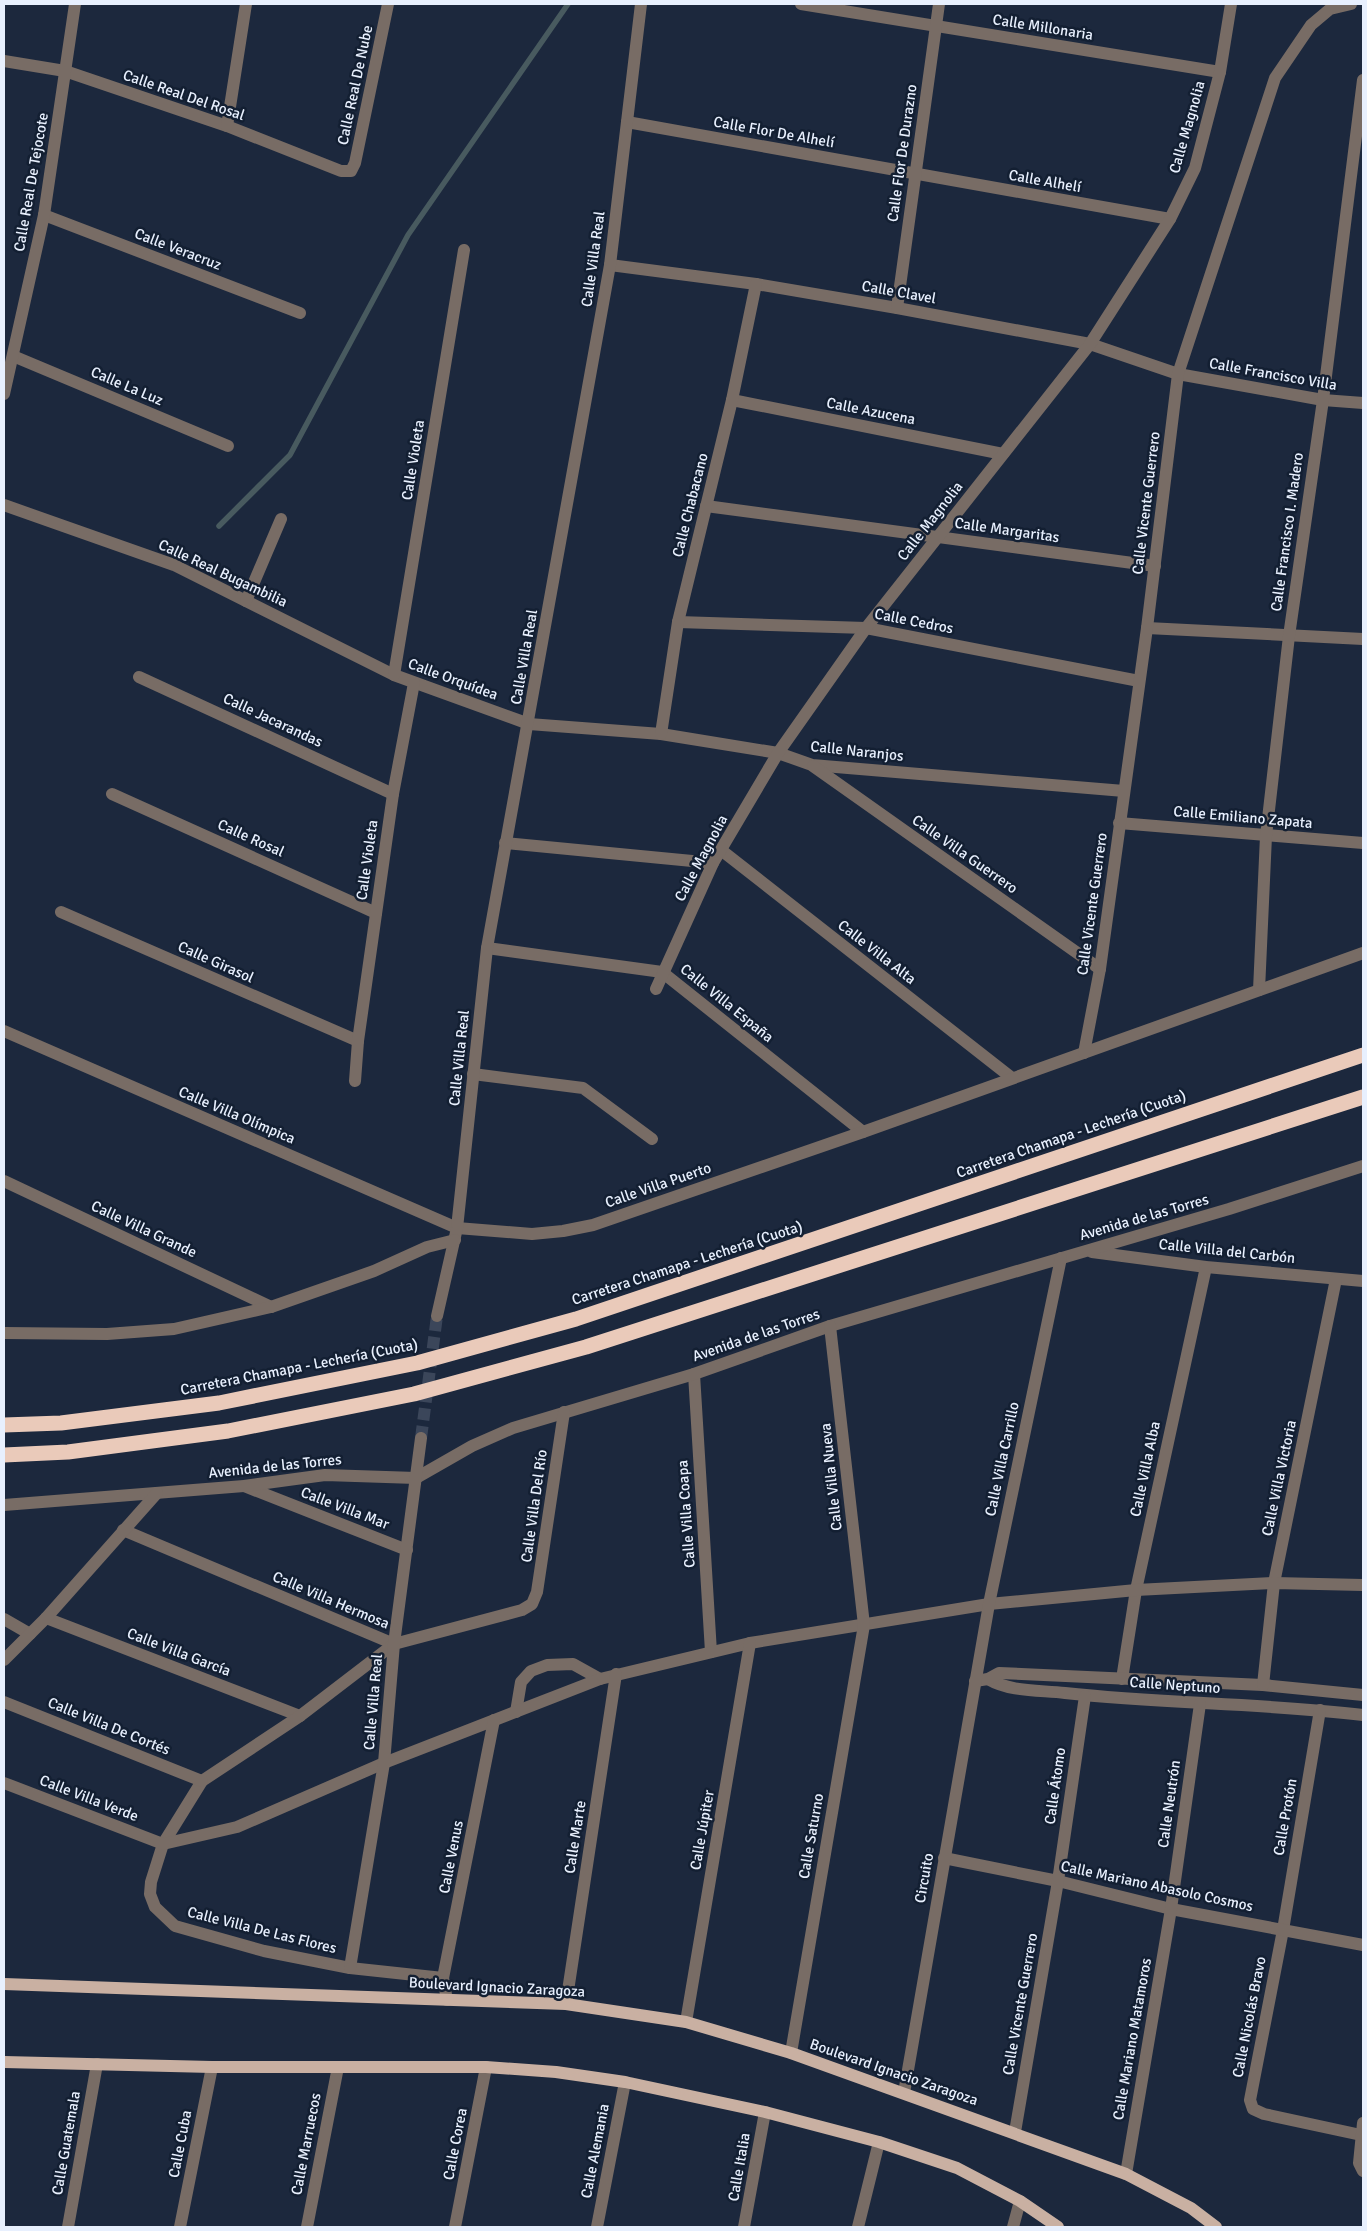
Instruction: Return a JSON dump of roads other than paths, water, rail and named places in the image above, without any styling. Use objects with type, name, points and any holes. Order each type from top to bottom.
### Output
[{"type":"highway","name":"Carretera Chamapa - Lechería (Cuota)","points":[[4,1425],[61,1422],[219,1403],[426,1360],[576,1319],[1363,1055]]},
{"type":"highway","points":[[4,1455],[68,1452],[228,1431],[414,1394],[586,1347],[1363,1097]]},
{"type":"main road","name":"Boulevard Ignacio Zaragoza","points":[[4,1984],[566,2004],[686,2022],[790,2053],[1015,2132],[1126,2174],[1191,2208],[1216,2227]]},
{"type":"main road","points":[[4,2062],[212,2067],[486,2067],[556,2072],[625,2082],[765,2112],[879,2142],[957,2168],[1020,2201],[1058,2227]]},
{"type":"street","name":"Calle Real De Tejocote","points":[[4,394],[44,215],[75,4]]},
{"type":"street","points":[[227,126],[246,4]]},
{"type":"street","name":"Calle Real De Nube","points":[[351,171],[355,163],[388,4]]},
{"type":"street","name":"Calle Villa Real","points":[[437,1316],[456,1234],[487,948],[505,843],[529,724],[610,265],[641,4]]},
{"type":"street","name":"Calle Millonaria","points":[[801,4],[1220,72]]},
{"type":"street","name":"Calle Flor De Durazno","points":[[896,308],[939,4]]},
{"type":"street","points":[[1220,72],[1231,4]]},
{"type":"street","name":"Calle Vicente Guerrero","points":[[1084,1053],[1100,970],[1147,628],[1178,374],[1275,78],[1311,24],[1330,9],[1351,4]]},
{"type":"street","name":"Calle Real Del Rosal","points":[[4,61],[65,71],[227,126],[341,171],[351,171]]},
{"type":"street","name":"Calle Magnolia","points":[[656,989],[662,972],[713,863],[778,753],[866,628],[1090,344],[1170,219],[1195,168],[1220,72]]},
{"type":"street","name":"Calle Francisco I. Madero","points":[[1259,990],[1266,836],[1289,636],[1323,400],[1363,80]]},
{"type":"street","name":"Calle Flor De Alhelí","points":[[627,122],[915,174]]},
{"type":"street","name":"Calle Alhelí","points":[[915,174],[1170,219]]},
{"type":"street","name":"Calle Veracruz","points":[[44,215],[300,313]]},
{"type":"street","name":"Calle Violeta","points":[[394,675],[464,250]]},
{"type":"street","name":"Calle Clavel","points":[[610,265],[756,284],[1090,344],[1178,374]]},
{"type":"street","name":"Calle Chabacano","points":[[661,734],[678,622],[732,400],[756,284]]},
{"type":"street","name":"Calle La Luz","points":[[13,356],[228,446]]},
{"type":"street","name":"Calle Francisco Villa","points":[[1178,374],[1323,400],[1363,403]]},
{"type":"street","name":"Calle Azucena","points":[[732,400],[1003,454]]},
{"type":"street","name":"Calle Real Bugambilia","points":[[4,505],[174,565],[394,675]]},
{"type":"street","name":"Calle Margaritas","points":[[706,506],[1155,566]]},
{"type":"street","points":[[246,601],[281,519]]},
{"type":"street","name":"Calle Cedros","points":[[678,622],[866,628],[1139,681]]},
{"type":"street","points":[[1147,628],[1363,639]]},
{"type":"street","name":"Calle Orquídea","points":[[394,675],[414,684],[529,724]]},
{"type":"street","name":"Calle Jacarandas","points":[[139,677],[393,794]]},
{"type":"street","name":"Calle Violeta","points":[[355,1081],[358,1041],[393,794],[414,684]]},
{"type":"street","name":"Calle Naranjos","points":[[529,724],[661,734],[778,753],[812,765],[1124,791]]},
{"type":"street","name":"Calle Villa Guerrero","points":[[812,765],[1100,970]]},
{"type":"street","name":"Calle Rosal","points":[[112,794],[376,913]]},
{"type":"street","name":"Calle Emiliano Zapata","points":[[1119,823],[1363,843]]},
{"type":"street","points":[[505,843],[713,863]]},
{"type":"street","name":"Calle Villa Alta","points":[[721,850],[1012,1078]]},
{"type":"street","name":"Calle Girasol","points":[[61,912],[358,1041]]},
{"type":"street","name":"Calle Villa España","points":[[487,948],[662,972],[863,1132]]},
{"type":"street","points":[[1259,990],[1363,953]]},
{"type":"street","name":"Calle Villa Puerto","points":[[456,1234],[532,1234],[563,1231],[593,1225],[863,1132],[1259,990]]},
{"type":"street","name":"Calle Villa Olímpica","points":[[4,1031],[456,1234]]},
{"type":"street","points":[[473,1074],[583,1088],[652,1139]]},
{"type":"street","name":"Avenida de las Torres","points":[[4,1505],[244,1486],[326,1475],[416,1478],[472,1446],[513,1428],[694,1374],[830,1326],[1220,1212],[1363,1166]]},
{"type":"street","name":"Calle Villa Grande","points":[[4,1181],[271,1308]]},
{"type":"street","points":[[4,1333],[107,1334],[174,1329],[271,1308],[374,1271],[456,1234]]},
{"type":"street","name":"Calle Villa del Carbón","points":[[1088,1251],[1206,1267],[1363,1282]]},
{"type":"street","name":"Calle Villa Carrillo","points":[[978,1668],[989,1604],[1061,1258]]},
{"type":"street","name":"Calle Villa Alba","points":[[1122,1679],[1136,1590],[1206,1267]]},
{"type":"street","name":"Calle Villa Victoria","points":[[1263,1684],[1274,1583],[1336,1279]]},
{"type":"street","name":"Calle Villa Nueva","points":[[830,1326],[864,1625]]},
{"type":"street","name":"Calle Villa Coapa","points":[[694,1374],[711,1652]]},
{"type":"street","name":"Calle Villa Del Río","points":[[532,1604],[537,1592],[564,1412]]},
{"type":"street","name":"Calle Villa Real","points":[[350,1968],[384,1763],[394,1644],[421,1438]]},
{"type":"street","name":"Calle Villa Mar","points":[[244,1486],[407,1550]]},
{"type":"street","points":[[4,1660],[46,1618],[157,1493]]},
{"type":"street","name":"Calle Villa Hermosa","points":[[123,1530],[394,1644],[522,1610],[532,1604]]},
{"type":"street","points":[[163,1844],[237,1827],[384,1763],[600,1679],[750,1643],[989,1604],[1136,1590],[1274,1583],[1363,1585]]},
{"type":"street","name":"Calle Villa García","points":[[46,1618],[300,1716]]},
{"type":"street","points":[[4,1619],[30,1634]]},
{"type":"street","name":"Calle Saturno","points":[[790,2053],[864,1625]]},
{"type":"street","name":"Calle Júpiter","points":[[686,2022],[750,1643]]},
{"type":"street","name":"Calle Villa De Las Flores","points":[[394,1644],[300,1716],[202,1781],[163,1844],[151,1882],[150,1894],[155,1907],[175,1926],[264,1950],[350,1968],[443,1978]]},
{"type":"street","points":[[516,1712],[521,1682],[531,1671],[547,1665],[573,1664],[600,1679]]},
{"type":"street","name":"Circuito","points":[[904,2093],[944,1858],[981,1680],[978,1668]]},
{"type":"street","name":"Calle Neptuno","points":[[981,1680],[999,1673],[1263,1684],[1363,1695]]},
{"type":"street","name":"Calle Marte","points":[[566,2004],[616,1674]]},
{"type":"street","name":"Calle Neptuno","points":[[981,1680],[1001,1686],[1085,1696],[1320,1710],[1363,1715]]},
{"type":"street","name":"Calle Átomo","points":[[1058,1881],[1085,1696]]},
{"type":"street","name":"Calle Villa De Cortés","points":[[4,1702],[202,1781]]},
{"type":"street","name":"Calle Neutrón","points":[[1171,1909],[1200,1704]]},
{"type":"street","name":"Calle Protón","points":[[1282,1930],[1320,1710]]},
{"type":"street","name":"Calle Venus","points":[[447,2000],[443,1978],[494,1720]]},
{"type":"street","name":"Calle Villa Verde","points":[[4,1783],[163,1844]]},
{"type":"street","name":"Calle Mariano Abasolo Cosmos","points":[[944,1858],[1058,1881],[1171,1909],[1363,1944]]},
{"type":"street","name":"Calle Vicente Guerrero","points":[[1015,2132],[1058,1881]]},
{"type":"street","name":"Calle Mariano Matamoros","points":[[1126,2174],[1171,1909]]},
{"type":"street","name":"Calle Nicolás Bravo","points":[[1282,1930],[1250,2100],[1253,2109],[1264,2114],[1362,2129]]},
{"type":"street","name":"Calle Guatemala","points":[[68,2227],[97,2064]]},
{"type":"street","name":"Calle Cuba","points":[[180,2227],[212,2067]]},
{"type":"street","name":"Calle Marruecos","points":[[307,2227],[338,2067]]},
{"type":"street","name":"Calle Corea","points":[[456,2227],[486,2067]]},
{"type":"street","name":"Calle Alemania","points":[[597,2227],[625,2082]]},
{"type":"street","name":"Calle Italia","points":[[744,2227],[765,2112]]},
{"type":"street","points":[[1362,2129],[1359,2163],[1363,2171]]},
{"type":"street","points":[[858,2227],[879,2142]]},
{"type":"street","points":[[1013,2227],[1020,2201]]},
{"type":"waterway","points":[[219,526],[290,455],[408,235],[568,4]]},
{"type":"tunnel","points":[[421,1438],[437,1316]]}]
